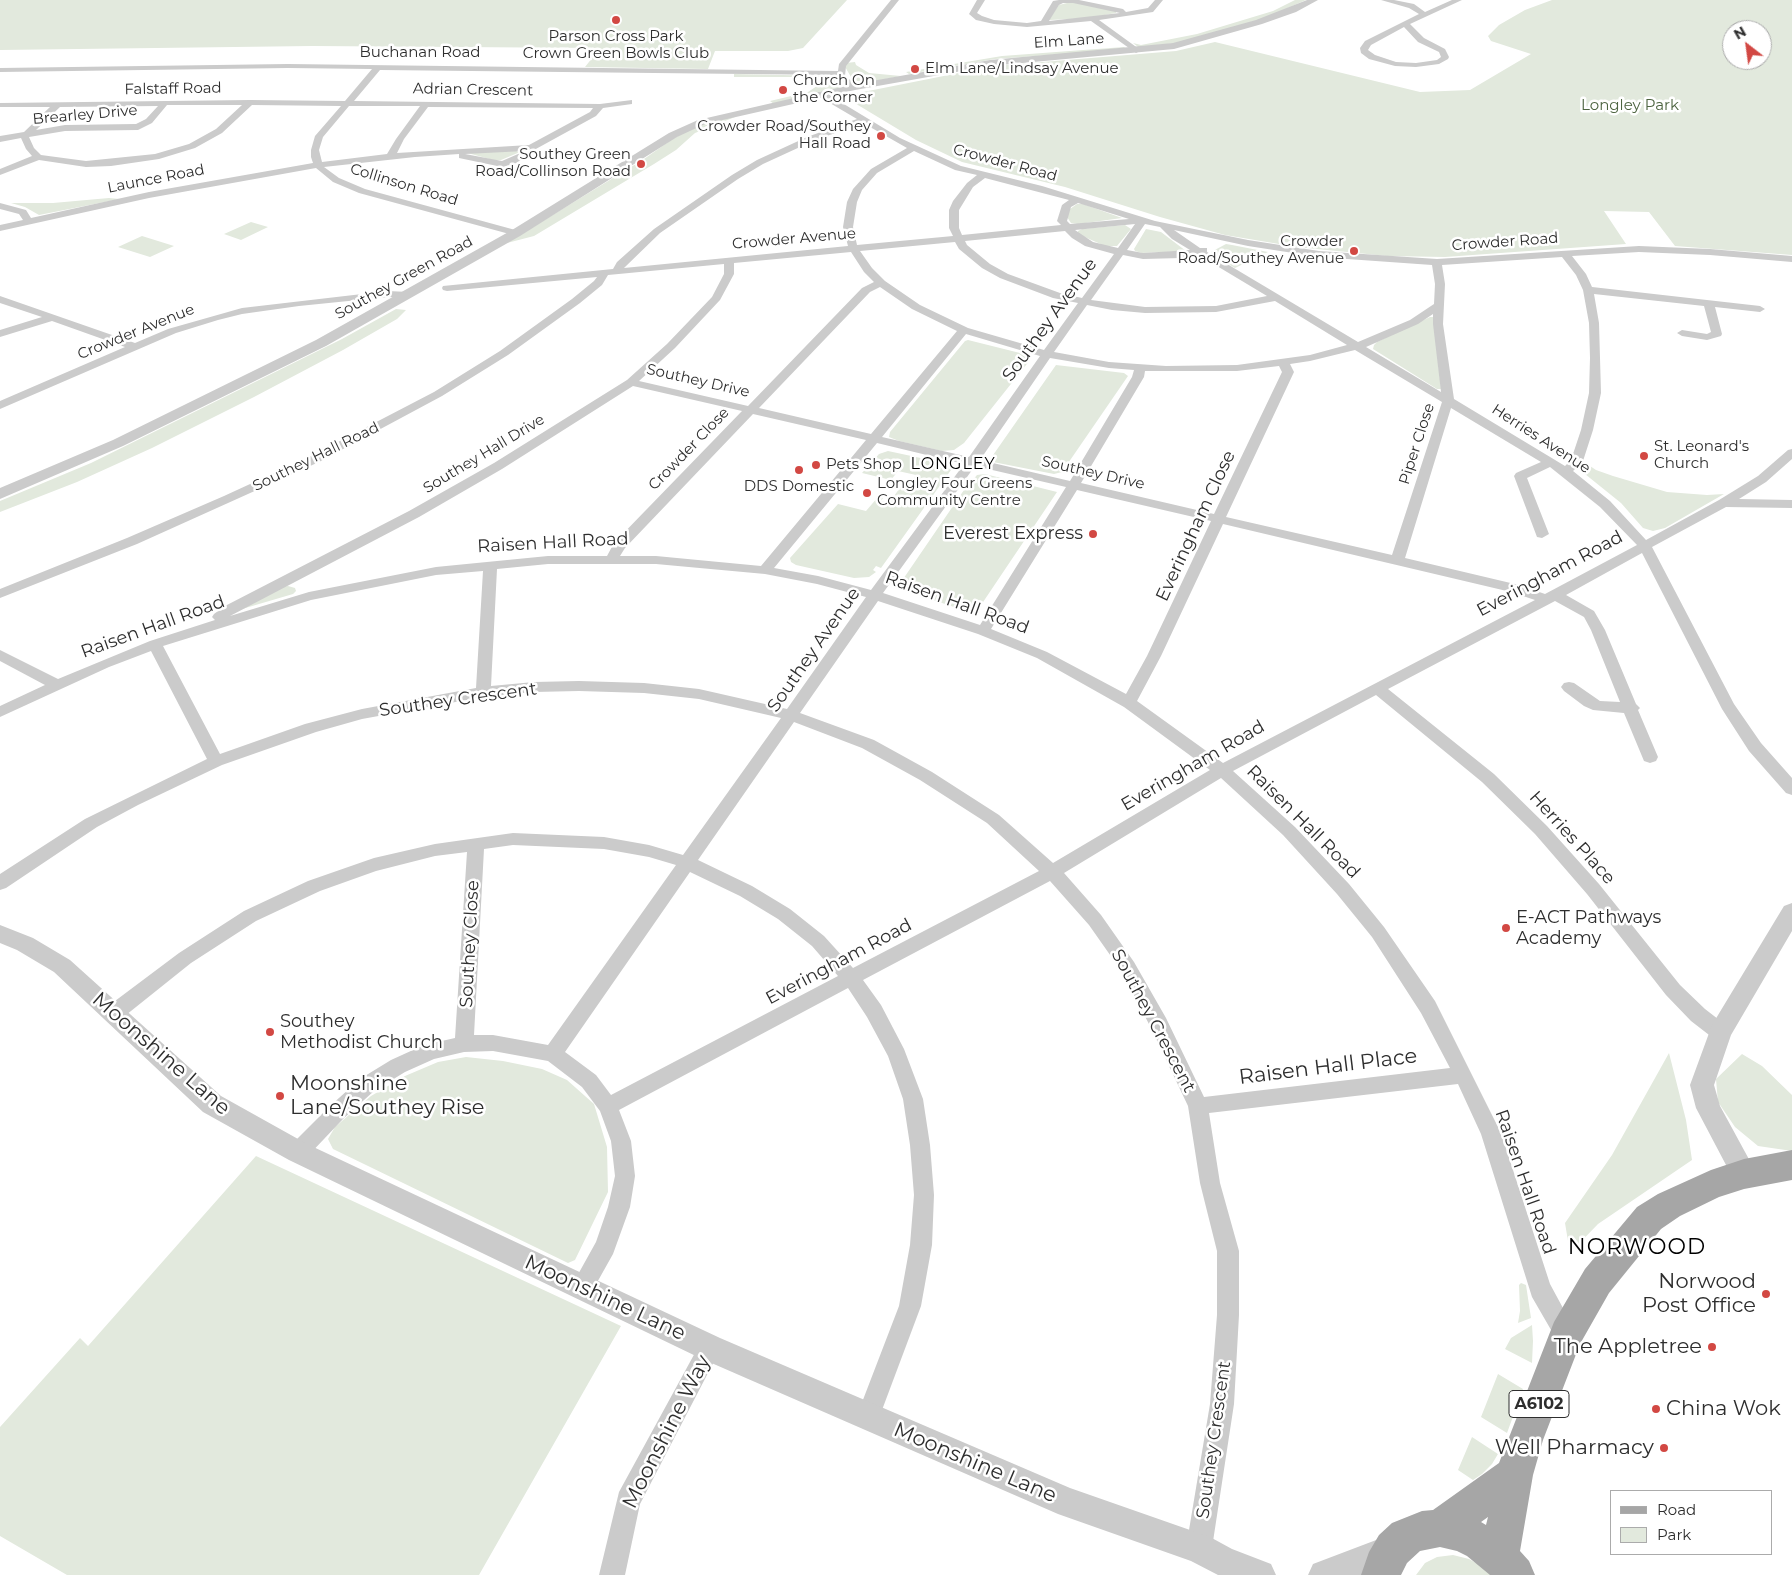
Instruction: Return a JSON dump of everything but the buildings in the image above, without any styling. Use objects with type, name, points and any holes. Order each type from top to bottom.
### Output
[{"type":"main road","name":"A6102","points":[[1507,1566],[1514,1475],[1566,1334],[1597,1281],[1649,1218],[1669,1206],[1710,1185],[1744,1174],[1792,1165]]},
{"type":"main road","name":"A6102","points":[[1440,1528],[1514,1475]]},
{"type":"main road","name":"A6102","points":[[1387,1562],[1406,1537],[1422,1530],[1440,1528],[1460,1532],[1480,1542],[1507,1566]]},
{"type":"street","points":[[855,87],[841,77],[846,60],[895,0]]},
{"type":"street","points":[[981,0],[973,14],[979,18],[1005,23],[1045,24],[1150,10],[1159,0]]},
{"type":"street","name":"Elm Lane","points":[[821,94],[990,63],[1174,46],[1206,39],[1276,17],[1314,0]]},
{"type":"street","points":[[1385,0],[1411,6],[1444,5]]},
{"type":"street","points":[[1404,24],[1410,27],[1421,40],[1442,50],[1445,54],[1444,60],[1432,64],[1405,65],[1386,62],[1364,51],[1364,46],[1368,43],[1404,24],[1424,14],[1458,0]]},
{"type":"street","points":[[1045,24],[1045,20],[1056,4],[1063,1],[1079,2],[1131,13]]},
{"type":"street","points":[[1411,6],[1424,14]]},
{"type":"street","points":[[1093,19],[1136,51]]},
{"type":"street","name":"Buchanan Road","points":[[0,70],[124,67],[378,67],[841,73]]},
{"type":"street","points":[[318,164],[315,150],[319,136],[378,67]]},
{"type":"street","name":"Crowder Road","points":[[821,94],[913,148],[958,168],[1039,188],[1164,226],[1222,238],[1320,254],[1437,262],[1604,250],[1666,249],[1792,259]]},
{"type":"street","name":"Southey Green Road","points":[[0,494],[118,443],[282,363],[408,295],[516,233],[658,144],[687,128],[718,117],[821,94]]},
{"type":"street","points":[[0,172],[38,157],[86,164],[111,163],[175,152],[192,146],[220,131],[250,102]]},
{"type":"street","name":"Falstaff Road","points":[[0,105],[250,102],[346,103]]},
{"type":"street","name":"Adrian Crescent","points":[[346,103],[600,106],[629,102]]},
{"type":"street","name":"Brearley Drive","points":[[0,139],[66,128],[138,127],[148,121],[165,103]]},
{"type":"street","points":[[391,156],[400,139],[426,104]]},
{"type":"street","points":[[38,157],[30,149],[25,137],[57,105]]},
{"type":"street","name":"Adrian Crescent","points":[[318,164],[391,156],[531,148],[593,114],[600,106]]},
{"type":"street","name":"Southey Hall Road","points":[[0,594],[132,541],[229,499],[315,458],[438,394],[504,353],[576,301],[621,264],[656,231],[735,177],[760,162],[801,143],[863,120]]},
{"type":"street","name":"Adrian Crescent","points":[[449,152],[473,159],[502,164],[511,162],[528,153],[531,148]]},
{"type":"street","points":[[913,148],[874,171],[858,189],[852,202],[848,221],[850,238],[853,248],[868,270],[881,284],[916,307],[964,330],[1047,354],[1088,362],[1140,368],[1237,368],[1284,363],[1357,346],[1414,322],[1439,305]]},
{"type":"street","name":"Collinson Road","points":[[318,164],[328,175],[336,180],[362,191],[516,233]]},
{"type":"street","name":"Launce Road","points":[[0,228],[149,195],[318,164]]},
{"type":"street","points":[[983,175],[963,192],[954,210],[954,228],[958,239],[963,248],[972,256],[1004,276],[1032,288],[1085,302],[1137,309],[1181,311],[1216,309],[1275,298]]},
{"type":"street","name":"Crowder Road","points":[[1068,228],[1062,221],[1063,214],[1067,205],[1078,199]]},
{"type":"street","points":[[0,206],[23,212],[28,222]]},
{"type":"street","name":"Crowder Avenue","points":[[447,288],[1144,220]]},
{"type":"street","name":"Southey Avenue","points":[[553,1054],[875,594],[972,462],[1144,220]]},
{"type":"street","name":"Herries Avenue","points":[[1164,226],[1174,237],[1565,471],[1605,504],[1645,546],[1727,705],[1755,747],[1792,789]]},
{"type":"street","points":[[1068,228],[1075,236],[1089,244],[1121,253],[1162,256],[1199,252],[1222,238]]},
{"type":"street","points":[[1564,253],[1573,261],[1588,290],[1594,323],[1595,393],[1577,461],[1572,468],[1565,471]]},
{"type":"street","name":"Southey Hall Drive","points":[[210,625],[230,608],[414,514],[498,466],[630,382],[670,346],[716,298],[728,274],[729,260]]},
{"type":"street","name":"Piper Close","points":[[1397,561],[1448,400],[1438,324],[1440,284],[1437,262]]},
{"type":"street","name":"Crowder Close","points":[[612,559],[619,546],[866,290],[881,284]]},
{"type":"street","points":[[1588,290],[1760,309]]},
{"type":"street","name":"Crowder Avenue","points":[[0,404],[193,324],[242,311],[299,303],[388,294],[408,295]]},
{"type":"street","points":[[0,299],[134,347]]},
{"type":"street","points":[[1682,334],[1707,337],[1717,334],[1709,304]]},
{"type":"street","points":[[0,334],[54,317]]},
{"type":"street","points":[[765,570],[964,330]]},
{"type":"street","name":"Everingham Close","points":[[1129,703],[1220,520],[1288,372],[1284,363]]},
{"type":"street","points":[[983,631],[1074,486],[1138,377],[1140,368]]},
{"type":"street","name":"Southey Drive","points":[[630,382],[1551,598],[1589,614],[1598,630],[1632,708],[1650,757]]},
{"type":"street","name":"Everingham Road","points":[[608,1106],[1052,872],[1222,770],[1551,598],[1724,503],[1762,479],[1792,453]]},
{"type":"street","points":[[1542,534],[1520,482],[1520,476],[1550,463]]},
{"type":"street","points":[[1724,503],[1792,504]]},
{"type":"street","name":"Raisen Hall Road","points":[[0,712],[155,644],[210,625],[309,596],[436,571],[548,560],[612,559],[704,563],[765,570],[818,580],[875,594],[983,631],[1042,655],[1129,703],[1222,770],[1289,831],[1343,889],[1378,932],[1428,1007],[1463,1075],[1491,1133],[1540,1289],[1566,1334]]},
{"type":"street","points":[[483,692],[490,565]]},
{"type":"street","points":[[295,576],[309,596]]},
{"type":"street","points":[[155,644],[216,761]]},
{"type":"street","points":[[0,655],[58,685]]},
{"type":"street","name":"Southey Crescent","points":[[0,883],[91,823],[216,761],[311,728],[362,714],[483,692],[534,687],[644,688],[699,694],[791,715],[868,744],[926,776],[993,819],[1052,872],[1095,920],[1128,967],[1159,1024],[1198,1106],[1210,1183],[1228,1251],[1228,1315],[1222,1404],[1199,1548]]},
{"type":"street","points":[[1569,687],[1589,702],[1598,706],[1632,708]]},
{"type":"street","name":"Herries Place","points":[[1378,689],[1488,778],[1541,830],[1593,889],[1674,990],[1698,1015],[1720,1032]]},
{"type":"street","points":[[114,1014],[193,953],[250,916],[306,890],[374,865],[435,850],[513,839],[604,843],[649,850],[686,862],[746,891],[784,914],[818,941],[851,978],[878,1018],[897,1055],[913,1099],[920,1144],[924,1195],[921,1245],[910,1306],[868,1418]]},
{"type":"street","name":"Southey Close","points":[[464,1044],[476,844]]},
{"type":"street","points":[[1744,1174],[1708,1108],[1702,1085],[1720,1032],[1792,912]]},
{"type":"street","name":"Moonshine Lane","points":[[0,934],[25,944],[62,966],[212,1104],[298,1152],[710,1348],[868,1418],[1069,1503],[1199,1548],[1224,1562],[1260,1575]]},
{"type":"street","points":[[298,1152],[336,1113],[367,1085],[398,1066],[431,1051],[464,1044],[493,1043],[553,1054],[589,1081],[608,1106],[621,1141],[625,1176],[620,1207],[605,1247],[582,1287]]},
{"type":"street","name":"Raisen Hall Place","points":[[1198,1106],[1463,1075]]},
{"type":"street","name":"Moonshine Way","points":[[612,1575],[628,1501],[710,1348]]},
{"type":"street","points":[[1324,1575],[1349,1567],[1387,1562]]},
{"type":"green space","points":[[0,0],[847,0],[803,48],[788,51],[715,51],[708,69],[585,67],[600,48],[312,46],[0,50]]},
{"type":"green space","points":[[1295,0],[1306,0],[1265,18],[1177,43],[1138,47],[1133,43],[1141,45],[1197,34],[1273,11]]},
{"type":"green space","name":"Longley Park","points":[[1552,0],[1792,0],[1792,255],[1675,246],[1649,212],[1604,211],[1626,244],[1445,257],[1387,256],[1297,247],[1225,235],[1065,187],[962,162],[916,140],[843,96],[994,66],[1176,51],[1215,42],[1420,92],[1470,90],[1531,54],[1491,41],[1488,36],[1499,25],[1525,10]]},
{"type":"green space","points":[[1071,2],[1116,11],[1116,13],[1088,18],[1049,19],[1059,5]]},
{"type":"green space","points":[[1124,47],[1120,50],[995,59],[909,74],[906,72],[1002,56]]},
{"type":"green space","points":[[855,62],[856,65],[869,73],[901,76],[871,82],[856,81],[851,77],[844,65]]},
{"type":"green space","points":[[734,74],[830,76],[839,82],[841,87],[840,90],[774,104],[770,101],[808,92],[817,86],[814,81],[807,77],[734,77]]},
{"type":"green space","points":[[732,116],[735,117],[695,133],[676,150],[534,236],[507,243],[644,159],[674,138],[700,125]]},
{"type":"green space","points":[[464,152],[520,152],[501,160],[493,160]]},
{"type":"green space","points":[[109,198],[120,199],[39,215],[25,207],[11,203],[53,203]]},
{"type":"green space","points":[[1077,204],[1083,204],[1122,218],[1078,224],[1071,223],[1067,217],[1070,209]]},
{"type":"green space","points":[[251,222],[268,227],[241,240],[224,234]]},
{"type":"green space","points":[[1125,225],[1131,229],[1117,246],[1105,246],[1078,234],[1078,231],[1082,229]]},
{"type":"green space","points":[[1146,229],[1161,232],[1186,251],[1142,253],[1135,251],[1134,249]]},
{"type":"green space","points":[[142,236],[174,246],[150,257],[118,247]]},
{"type":"green space","points":[[1226,244],[1268,252],[1235,268],[1212,255],[1211,252]]},
{"type":"green space","points":[[396,309],[406,310],[397,319],[343,350],[254,397],[152,448],[77,482],[0,512],[0,501],[91,463],[342,339]]},
{"type":"green space","points":[[1433,317],[1441,389],[1437,389],[1373,349],[1377,342]]},
{"type":"green space","points":[[968,340],[1020,353],[1030,360],[964,443],[954,450],[942,451],[889,437],[890,432],[965,341]]},
{"type":"green space","points":[[1056,365],[1124,373],[1128,376],[1062,472],[1054,474],[993,462],[991,458]]},
{"type":"green space","points":[[888,451],[944,463],[951,470],[881,568],[876,566],[873,570],[876,572],[869,577],[854,578],[796,565],[791,562],[790,558],[838,504],[866,511],[878,497],[883,498],[881,501],[889,503],[902,485],[908,486],[916,475],[898,471],[891,480],[862,473],[879,454]]},
{"type":"green space","points":[[1584,462],[1596,470],[1667,492],[1707,495],[1724,494],[1665,528],[1653,531],[1643,528],[1621,503],[1580,470]]},
{"type":"green space","points":[[985,474],[1057,492],[975,614],[897,588],[964,490],[977,475]]},
{"type":"green space","points":[[288,586],[295,588],[296,591],[293,594],[242,609],[280,587]]},
{"type":"green space","points":[[1669,1053],[1686,1120],[1692,1160],[1598,1224],[1570,1253],[1565,1223],[1612,1155]]},
{"type":"green space","points":[[1742,1054],[1762,1066],[1792,1095],[1792,1151],[1758,1146],[1735,1127],[1718,1102],[1716,1079]]},
{"type":"green space","points":[[466,1057],[503,1061],[542,1069],[567,1080],[594,1104],[607,1147],[608,1192],[575,1260],[568,1263],[333,1149],[328,1139],[335,1127],[371,1096],[405,1076],[438,1062]]},
{"type":"green space","points":[[256,1156],[621,1326],[479,1575],[67,1575],[0,1536],[0,1427],[80,1338],[88,1346]]},
{"type":"green space","points":[[1521,1283],[1526,1285],[1531,1318],[1518,1323],[1520,1311],[1519,1285]]},
{"type":"green space","points":[[1532,1325],[1532,1363],[1505,1349],[1511,1338]]},
{"type":"green space","points":[[1498,1374],[1523,1389],[1507,1433],[1481,1417]]},
{"type":"green space","points":[[1472,1437],[1498,1454],[1492,1464],[1473,1480],[1458,1470]]},
{"type":"green space","points":[[1453,1555],[1469,1559],[1485,1568],[1492,1575],[1416,1575],[1425,1563],[1437,1557]]},
{"type":"place","name":"Parson Cross Park Crown Green Bowls Club","points":[[616,20]]},
{"type":"place","name":"Elm Lane/Lindsay Avenue","points":[[915,69]]},
{"type":"place","name":"Church On the Corner","points":[[783,90]]},
{"type":"place","name":"Crowder Road/Southey Hall Road","points":[[881,136]]},
{"type":"place","name":"Southey Green Road/Collinson Road","points":[[641,164]]},
{"type":"place","name":"Crowder Road/Southey Avenue","points":[[1354,251]]},
{"type":"place","name":"St. Leonard's Church","points":[[1644,456]]},
{"type":"place","name":"Pets Shop","points":[[816,465]]},
{"type":"place","name":"DDS Domestic","points":[[799,470]]},
{"type":"place","name":"Longley Four Greens Community Centre","points":[[867,493]]},
{"type":"place","name":"Everest Express","points":[[1093,534]]},
{"type":"place","name":"E-ACT Pathways Academy","points":[[1506,928]]},
{"type":"place","name":"Southey Methodist Church","points":[[270,1032]]},
{"type":"place","name":"Moonshine Lane/Southey Rise","points":[[280,1096]]},
{"type":"place","name":"Norwood Post Office","points":[[1766,1294]]},
{"type":"place","name":"The Appletree","points":[[1712,1347]]},
{"type":"place","name":"China Wok","points":[[1656,1409]]},
{"type":"place","name":"Well Pharmacy","points":[[1664,1448]]},
{"type":"district","name":"LONGLEY","points":[[953,464]]},
{"type":"district","name":"NORWOOD","points":[[1637,1248]]}]
